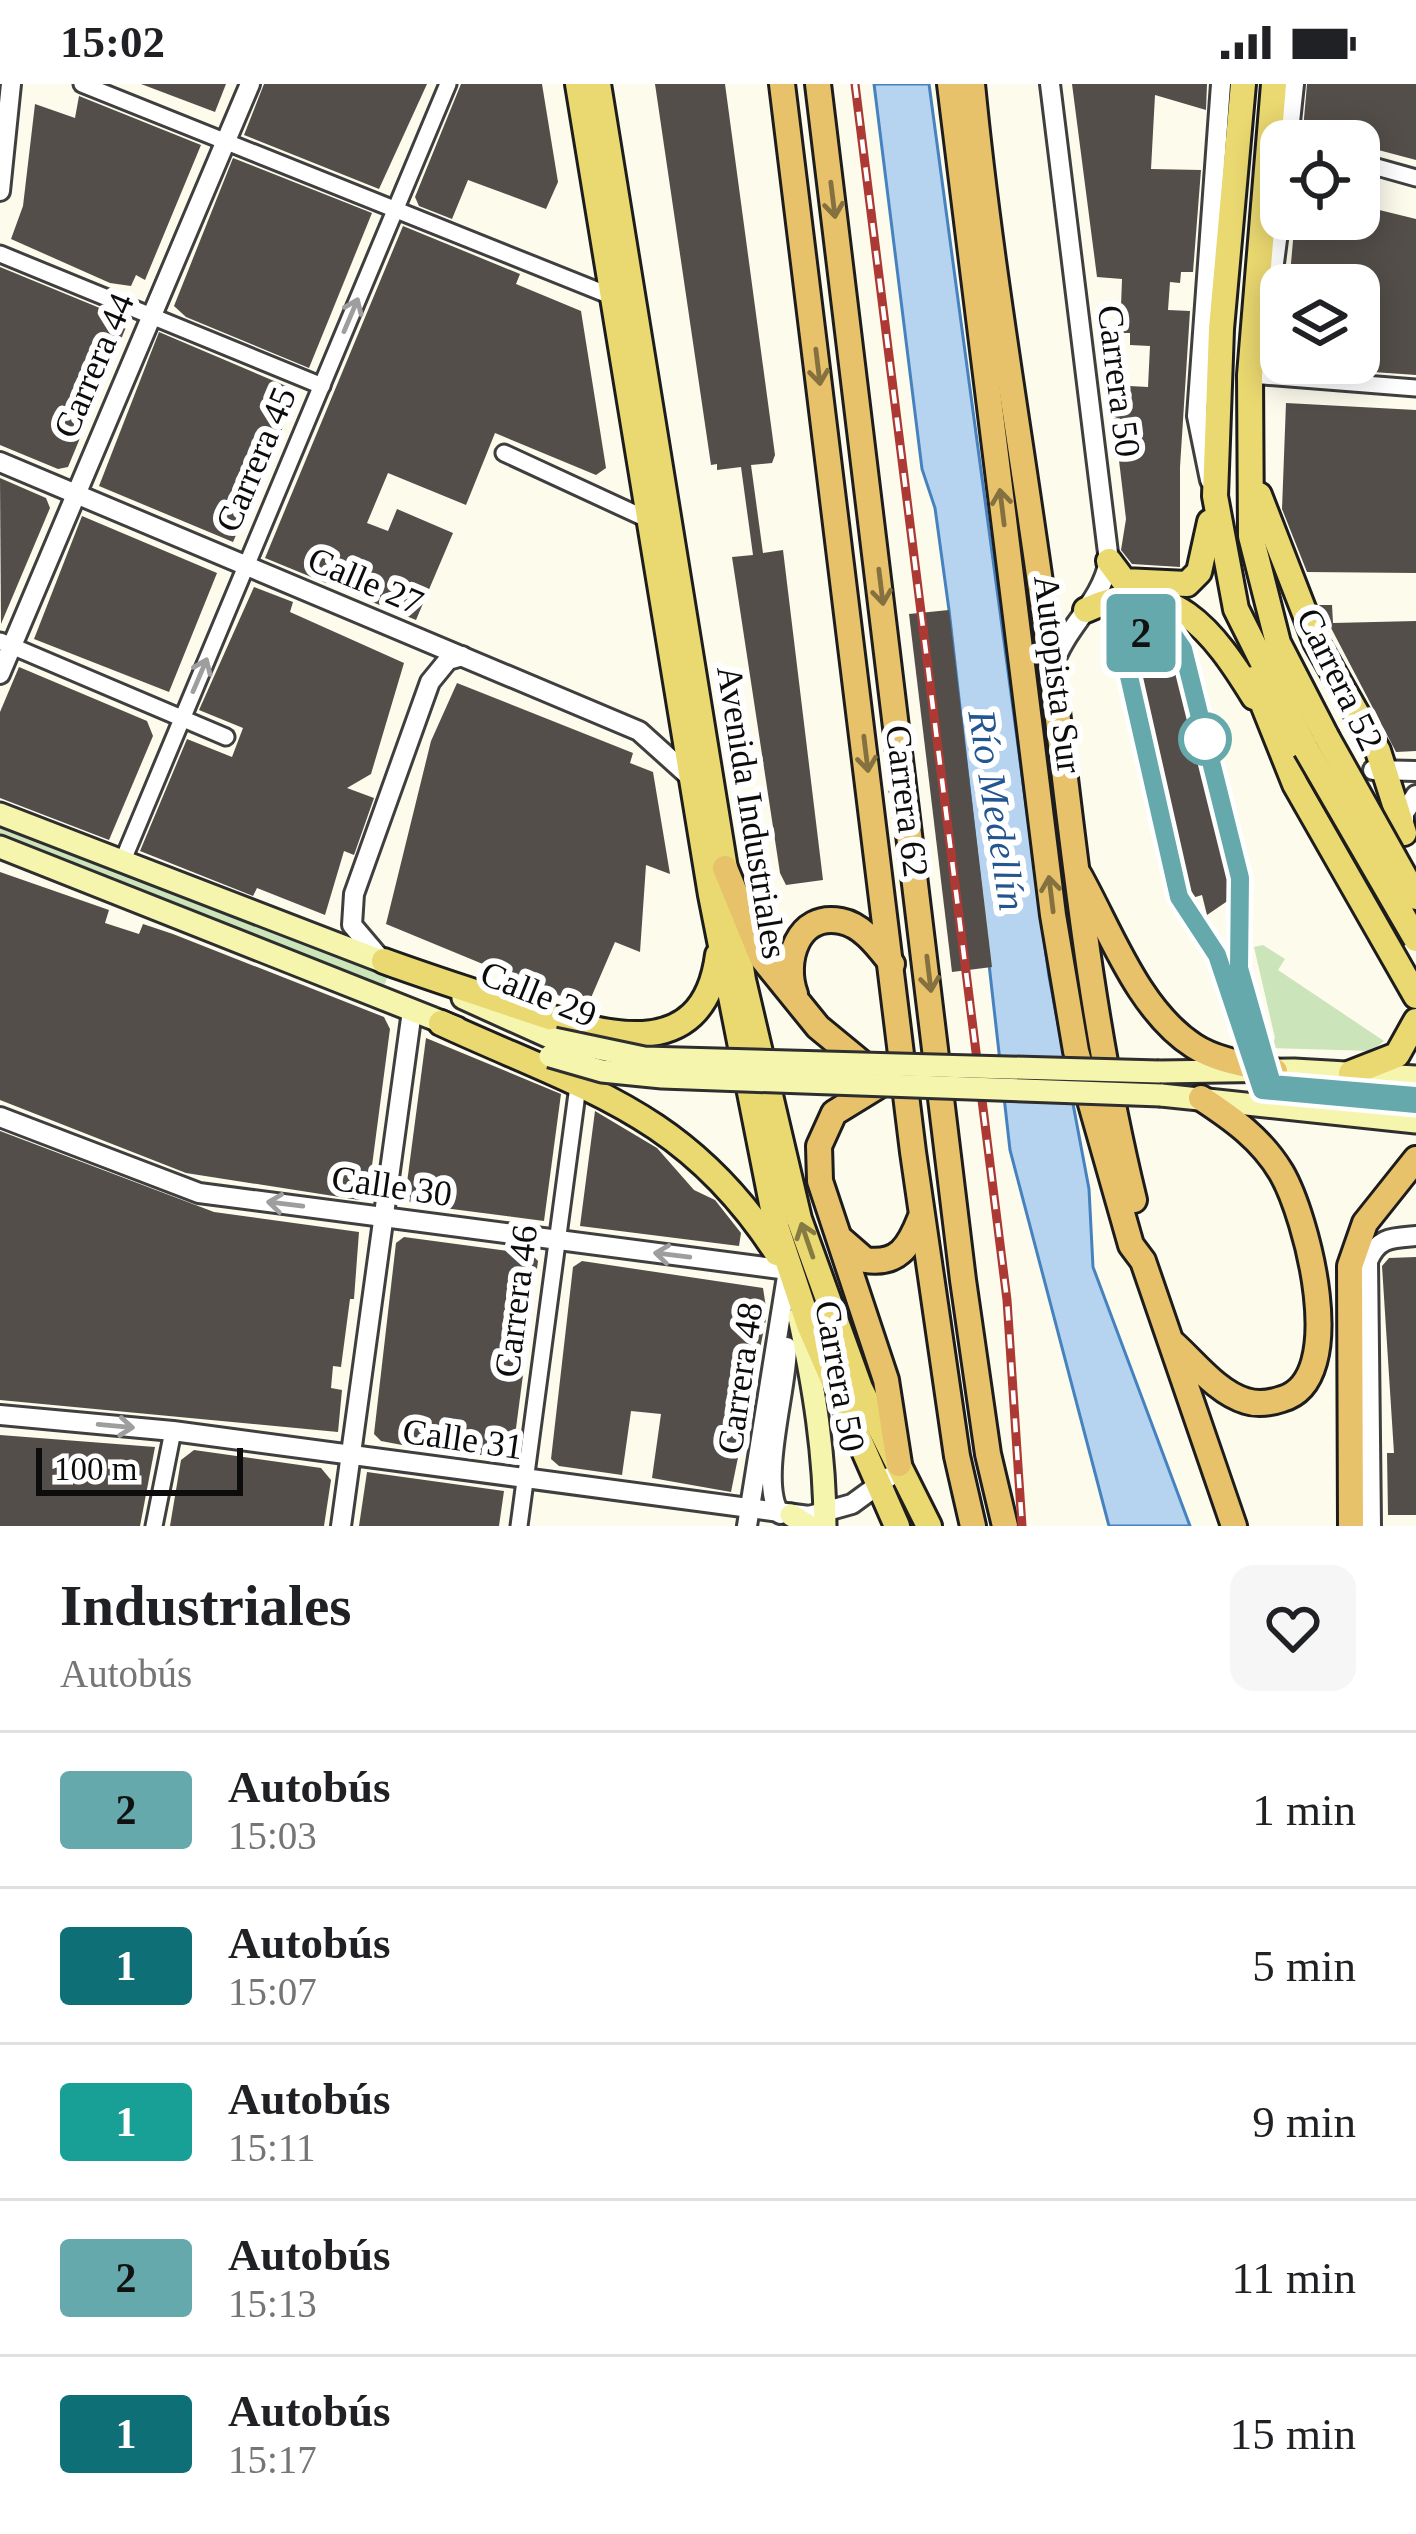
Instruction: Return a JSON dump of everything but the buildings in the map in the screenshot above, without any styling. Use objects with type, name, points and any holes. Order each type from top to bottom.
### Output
[{"type":"highway","name":"Carrera 62","points":[[782,84],[922,1215],[957,1456],[973,1526]]},
{"type":"highway","name":"Carrera 62","points":[[818,84],[963,1280],[988,1454],[1005,1526]]},
{"type":"highway","name":"Autopista Sur","points":[[950,84],[1053,915],[1076,1051],[1131,1245],[1143,1261],[1234,1526]]},
{"type":"highway","name":"Autopista Sur","points":[[972,84],[1052,670],[1072,862],[1101,1057],[1144,1242],[1143,1261]]},
{"type":"highway","points":[[975,113],[975,290]]},
{"type":"highway","points":[[796,188],[858,400]]},
{"type":"highway","points":[[1072,862],[1141,986],[1178,1032],[1211,1054],[1275,1071]]},
{"type":"highway","points":[[725,868],[762,958],[831,1038],[860,1061]]},
{"type":"highway","points":[[798,1002],[791,958],[801,934],[814,924],[841,921],[855,926],[892,964]]},
{"type":"highway","points":[[878,1086],[834,1114],[818,1162],[886,1380],[899,1464]]},
{"type":"highway","points":[[1168,1340],[1222,1388],[1245,1401],[1266,1404],[1292,1396],[1307,1384],[1319,1340],[1314,1280],[1283,1177],[1244,1127],[1201,1098]]},
{"type":"highway","points":[[1351,1526],[1350,1266],[1365,1222],[1413,1166]]},
{"type":"highway","points":[[841,1239],[865,1260],[893,1259],[905,1251],[922,1215]]},
{"type":"main road","name":"Avenida Industriales","points":[[578,84],[719,940],[788,1270],[897,1526]]},
{"type":"main road","name":"Avenida Industriales","points":[[598,84],[743,980],[800,1219],[860,1388],[929,1526]]},
{"type":"main road","name":"Carrera 52","points":[[1243,84],[1229,235],[1215,496],[1226,579],[1257,659],[1336,734],[1416,939]]},
{"type":"main road","name":"Carrera 52","points":[[1274,84],[1249,445],[1254,556],[1278,643],[1336,734],[1416,897]]},
{"type":"main road","points":[[1204,305],[1229,235]]},
{"type":"main road","points":[[1249,445],[1263,513],[1316,642],[1336,734],[1394,783],[1410,844]]},
{"type":"main road","points":[[1108,561],[1124,581],[1187,584],[1203,561],[1215,496]]},
{"type":"main road","points":[[1226,579],[1268,720],[1309,810],[1416,996]]},
{"type":"main road","points":[[1086,610],[1116,601],[1180,606],[1209,628],[1268,720]]},
{"type":"main road","name":"Calle 29","points":[[0,814],[384,961],[552,1048],[625,1074],[878,1086],[1161,1084]]},
{"type":"main road","name":"Calle 29","points":[[0,847],[441,1023],[552,1048],[644,1058],[860,1061],[1161,1084]]},
{"type":"main road","points":[[384,961],[589,1030],[636,1035],[677,1026],[691,1016],[712,981],[719,940]]},
{"type":"main road","points":[[1351,1073],[1396,1055],[1416,1021]]},
{"type":"main road","points":[[441,1023],[638,1112],[699,1156],[788,1270]]},
{"type":"main road","points":[[1161,1084],[1275,1071],[1416,1077]]},
{"type":"main road","points":[[1161,1084],[1201,1098],[1416,1122]]},
{"type":"main road","name":"Carrera 50","points":[[788,1270],[815,1389],[817,1515]]},
{"type":"street","points":[[0,191],[11,84]]},
{"type":"street","points":[[82,84],[611,296]]},
{"type":"street","name":"Carrera 44","points":[[0,674],[5,643],[75,493],[250,84]]},
{"type":"street","name":"Carrera 45","points":[[123,860],[448,84]]},
{"type":"street","name":"Carrera 50","points":[[1050,84],[1108,561]]},
{"type":"street","name":"Carrera 52","points":[[1215,496],[1198,430],[1221,84]]},
{"type":"street","points":[[1291,120],[1294,84]]},
{"type":"street","points":[[1380,169],[1416,178]]},
{"type":"street","name":"Carrera 52","points":[[1255,375],[1276,240]]},
{"type":"street","points":[[0,254],[322,386]]},
{"type":"street","points":[[1255,375],[1416,388]]},
{"type":"street","points":[[504,453],[649,520]]},
{"type":"street","name":"Calle 27","points":[[0,462],[639,731],[692,780]]},
{"type":"street","points":[[1052,670],[1066,635],[1104,582],[1108,561]]},
{"type":"street","points":[[5,643],[226,737]]},
{"type":"street","points":[[384,961],[352,925],[354,895],[430,682],[448,660],[462,656]]},
{"type":"street","points":[[1394,783],[1416,771]]},
{"type":"street","points":[[1366,908],[1416,880]]},
{"type":"street","points":[[341,1526],[412,1011]]},
{"type":"street","name":"Carrera 46","points":[[519,1526],[578,1086]]},
{"type":"street","name":"Calle 30","points":[[0,1117],[199,1193],[788,1270]]},
{"type":"street","points":[[1371,1526],[1367,1279],[1375,1245],[1388,1238],[1416,1236]]},
{"type":"street","name":"Carrera 48","points":[[788,1270],[786,1392],[770,1483],[817,1515]]},
{"type":"street","name":"Carrera 48","points":[[749,1518],[788,1270]]},
{"type":"street","name":"Calle 31","points":[[0,1415],[173,1431],[351,1455],[715,1506],[749,1518],[817,1515]]},
{"type":"street","points":[[154,1526],[173,1431]]},
{"type":"street","points":[[817,1515],[878,1487],[899,1464]]},
{"type":"street","points":[[715,1506],[732,1526]]},
{"type":"green space","points":[[0,825],[388,975],[383,989],[0,842]]},
{"type":"green space","points":[[1263,945],[1285,959],[1278,970],[1384,1041],[1372,1051],[1270,1048],[1275,1038],[1254,947]]},
{"type":"water","name":"Río Medellín","points":[[874,84],[929,84],[1049,976],[1089,1189],[1093,1267],[1190,1526],[1109,1526],[1010,1150],[949,610],[935,508],[922,469]]},
{"type":"railway","points":[[855,84],[1007,1300],[1022,1526]]},
{"type":"bus line","name":"2","points":[[1416,1096],[1272,1084],[1239,968],[1240,878],[1183,649],[1163,629],[1142,632],[1129,644],[1126,663],[1179,897],[1217,955],[1262,1090],[1416,1104]]}]
